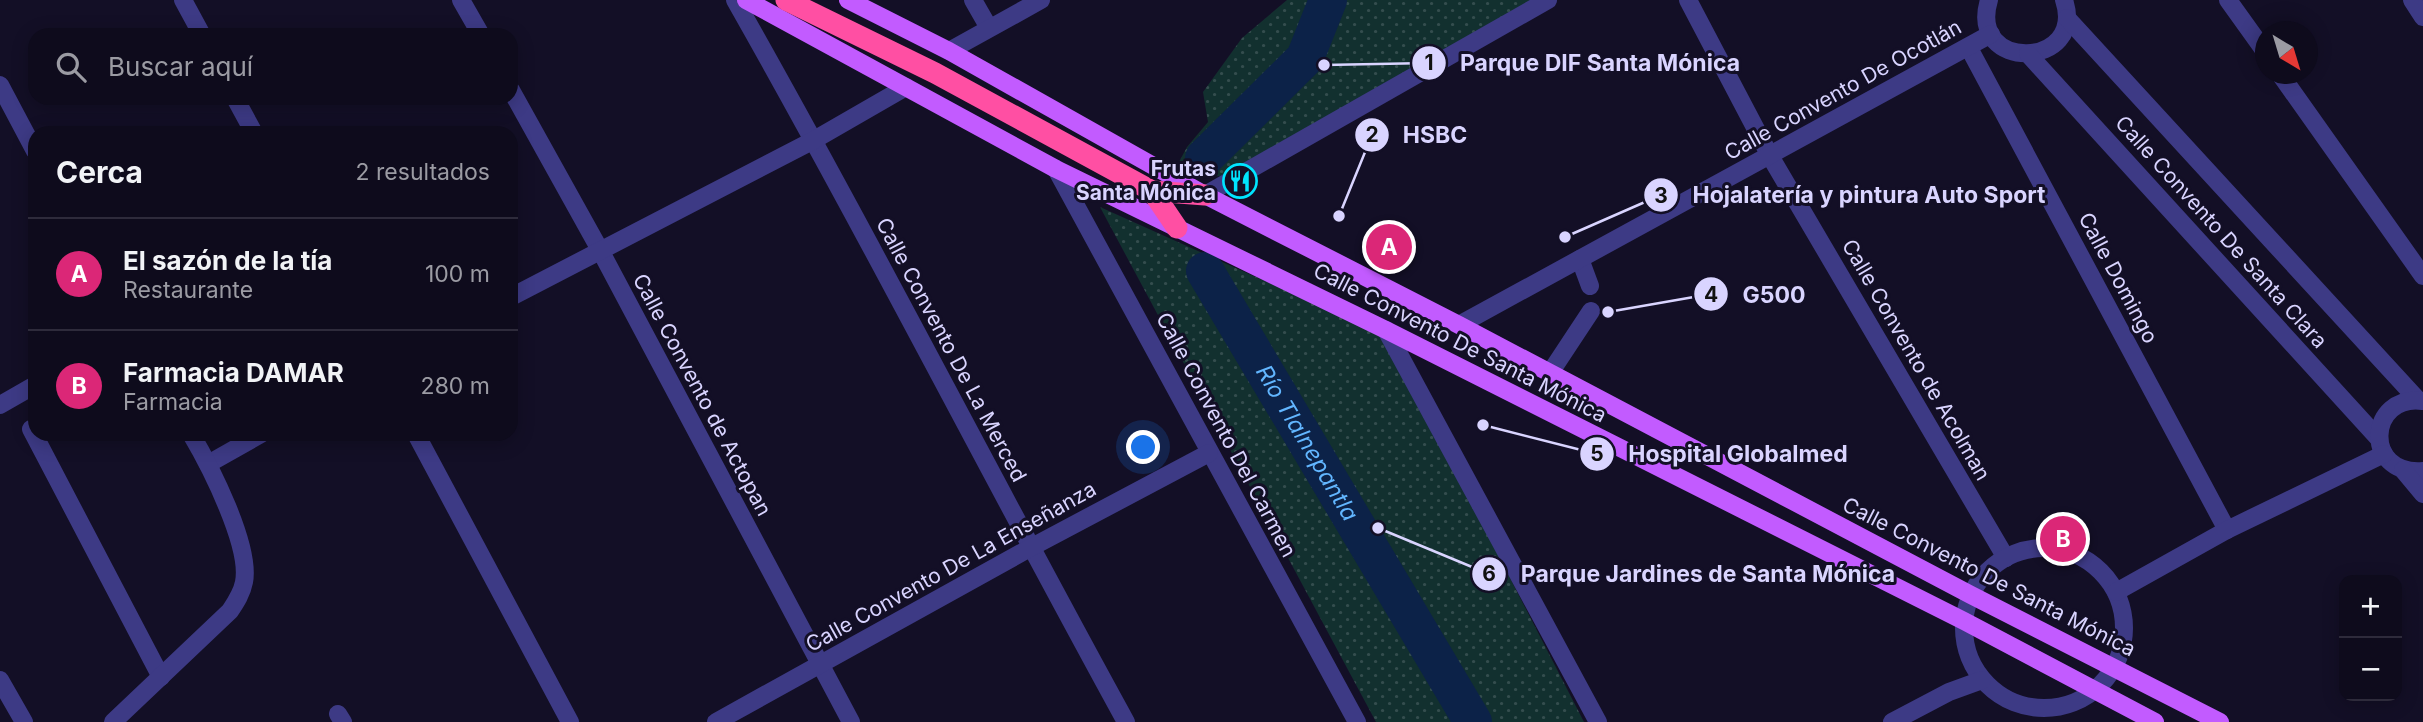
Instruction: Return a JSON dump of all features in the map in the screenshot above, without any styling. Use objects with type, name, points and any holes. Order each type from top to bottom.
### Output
[{"type":"highway","points":[[786,0],[935,73],[1152,191],[1205,195]]},
{"type":"highway","points":[[1152,191],[1177,228]]},
{"type":"main road","name":"Calle Convento De Santa Mónica","points":[[747,0],[1056,169],[1386,330],[1964,621],[2155,722]]},
{"type":"main road","name":"Calle Convento De Santa Mónica","points":[[848,0],[949,51],[1205,195],[2220,722]]},
{"type":"street","points":[[183,0],[198,28]]},
{"type":"street","points":[[461,0],[477,28]]},
{"type":"street","name":"Calle Convento De La Merced","points":[[735,0],[814,139],[1030,548],[1126,722]]},
{"type":"street","points":[[973,0],[989,28]]},
{"type":"street","points":[[949,51],[1041,0]]},
{"type":"street","points":[[1205,195],[1548,0]]},
{"type":"street","name":"Calle Convento de Acolman","points":[[1688,0],[1770,156],[2006,558]]},
{"type":"street","points":[[1972,0],[1988,7],[1991,34],[2007,50],[2028,54],[2045,50],[2056,42],[2063,31],[2065,9]]},
{"type":"street","points":[[2228,0],[2255,38]]},
{"type":"street","points":[[2412,0],[2423,17]]},
{"type":"street","points":[[2065,9],[2420,400]]},
{"type":"street","name":"Calle Convento De Ocotlán","points":[[1458,325],[1991,34]]},
{"type":"street","name":"Calle Domingo","points":[[1969,48],[2227,530]]},
{"type":"street","name":"Calle Convento De Santa Clara","points":[[2028,54],[2381,447],[2389,461],[2403,470]]},
{"type":"street","points":[[2287,84],[2423,276]]},
{"type":"street","points":[[0,85],[28,138]]},
{"type":"street","points":[[518,293],[814,139],[906,86]]},
{"type":"street","name":"Calle Convento de Actopan","points":[[518,103],[600,250],[850,722]]},
{"type":"street","points":[[239,105],[250,126]]},
{"type":"street","name":"Calle Convento Del Carmen","points":[[1056,169],[1357,722]]},
{"type":"street","points":[[1580,259],[1590,286]]},
{"type":"street","points":[[1550,373],[1591,312]]},
{"type":"street","points":[[1386,330],[1598,722]]},
{"type":"street","points":[[0,405],[28,389]]},
{"type":"street","points":[[2116,592],[2381,447],[2379,429],[2389,411],[2407,401],[2420,400]]},
{"type":"street","points":[[37,441],[160,677]]},
{"type":"street","points":[[113,722],[230,611],[244,582],[243,549],[208,464],[195,441]]},
{"type":"street","points":[[208,464],[249,441]]},
{"type":"street","points":[[420,441],[570,722]]},
{"type":"street","name":"Calle Convento De La Enseñanza","points":[[716,722],[1030,548],[1209,453]]},
{"type":"street","points":[[2403,470],[2423,471]]},
{"type":"street","points":[[2403,470],[2423,494]]},
{"type":"street","points":[[2059,549],[2076,554],[2105,576],[2116,592],[2124,629],[2121,649],[2114,667],[2094,690],[2058,715],[2011,701],[1995,692],[1982,680],[1968,655],[1964,621],[1971,595],[1991,568],[2022,551],[2059,549]]},
{"type":"street","points":[[0,680],[24,722]]},
{"type":"street","points":[[1892,722],[1949,692],[1982,680]]},
{"type":"green space","points":[[1287,0],[1544,0],[1221,176],[1200,177],[1179,162],[1187,147],[1208,122],[1203,92],[1242,38]]},
{"type":"green space","points":[[1100,207],[1385,335],[1584,722],[1376,722]]},
{"type":"waterway","name":"Río Tlalnepantla","points":[[1204,158],[1305,58],[1328,0]]},
{"type":"waterway","name":"Río Tlalnepantla","points":[[1205,271],[1473,722]]},
{"type":"place","name":"Parque DIF Santa Mónica","points":[[1324,65]]},
{"type":"place","name":"Frutas Santa Mónica","points":[[1240,181]]},
{"type":"place","name":"HSBC","points":[[1339,216]]},
{"type":"place","name":"Hojalatería y pintura Auto Sport","points":[[1565,237]]},
{"type":"place","name":"El sazón de la tía","points":[[1389,247]]},
{"type":"place","name":"G500","points":[[1608,312]]},
{"type":"place","name":"Hospital Globalmed","points":[[1483,425]]},
{"type":"place","name":"Parque Jardines de Santa Mónica","points":[[1378,528]]},
{"type":"place","name":"Farmacia DAMAR","points":[[2063,539]]}]
